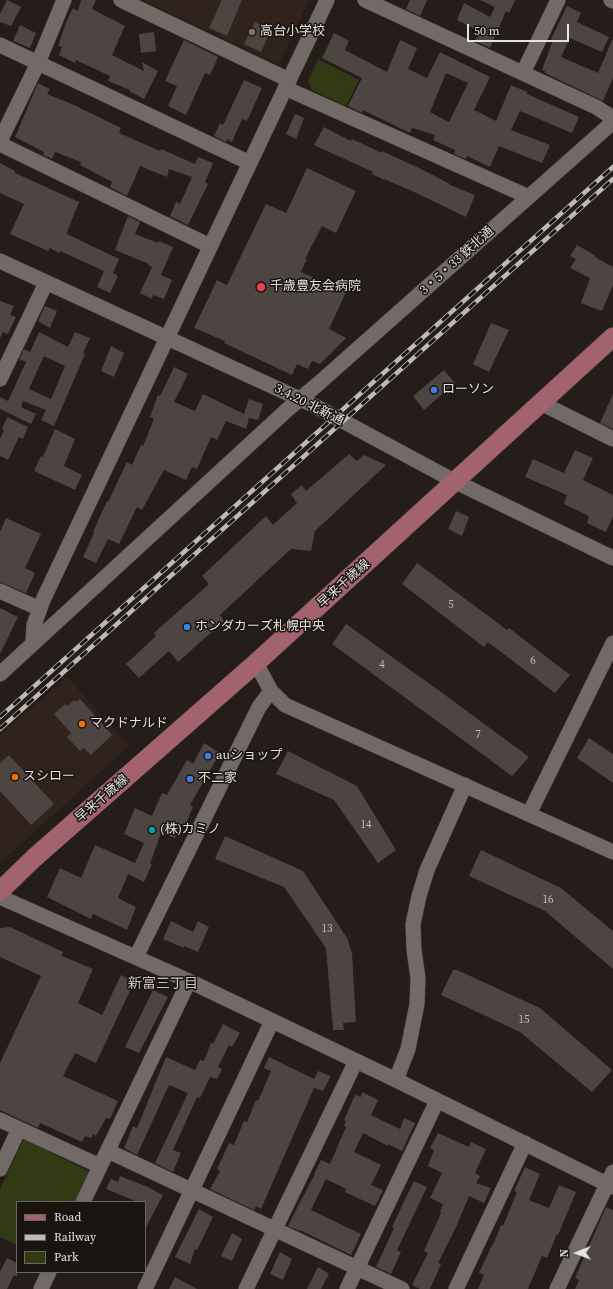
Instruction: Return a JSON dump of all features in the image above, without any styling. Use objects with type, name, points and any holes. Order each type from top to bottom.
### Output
[{"type":"main road","name":"早来千歳線","points":[[0,891],[34,858],[256,663],[456,482],[613,337]]},
{"type":"street","points":[[64,0],[38,63],[0,142],[210,246]]},
{"type":"street","points":[[121,0],[287,84],[529,197]]},
{"type":"street","points":[[33,644],[34,625],[40,609],[327,0]]},
{"type":"street","points":[[365,0],[596,107],[613,118]]},
{"type":"street","points":[[523,73],[558,0]]},
{"type":"street","points":[[0,45],[250,163]]},
{"type":"street","name":"3・5・33 鉄北通","points":[[0,674],[281,415],[300,400],[613,122]]},
{"type":"street","name":"3.4.20 北新通","points":[[0,261],[300,400],[456,482],[613,558]]},
{"type":"street","points":[[0,379],[46,283]]},
{"type":"street","points":[[541,403],[613,439]]},
{"type":"street","points":[[0,591],[40,609]]},
{"type":"street","points":[[529,814],[613,643]]},
{"type":"street","points":[[256,663],[271,691],[285,705],[613,852]]},
{"type":"street","points":[[136,957],[259,707],[271,691]]},
{"type":"street","points":[[396,1080],[408,1049],[417,1004],[418,978],[414,950],[413,924],[419,896],[427,870],[465,785]]},
{"type":"street","points":[[0,897],[189,981],[396,1080],[524,1144],[611,1181],[557,1289]]},
{"type":"street","points":[[83,1201],[189,981]]},
{"type":"street","points":[[146,1289],[272,1021]]},
{"type":"street","points":[[246,1289],[356,1061]]},
{"type":"street","points":[[347,1289],[437,1101]]},
{"type":"street","points":[[0,1120],[100,1166]]},
{"type":"street","points":[[0,1169],[19,1129]]},
{"type":"street","points":[[456,1289],[524,1144]]},
{"type":"street","points":[[108,1151],[402,1289]]},
{"type":"street","points":[[41,1289],[49,1273]]},
{"type":"shaded area","name":"高台小学校","points":[[142,0],[309,0],[279,64]]},
{"type":"shaded area","points":[[67,677],[129,746],[0,863],[0,735]]},
{"type":"green space","points":[[318,59],[359,80],[346,106],[312,90],[308,81]]},
{"type":"green space","points":[[24,1139],[90,1172],[76,1201],[16,1201],[16,1245],[0,1237],[0,1189]]},
{"type":"building","points":[[7,0],[21,7],[11,26],[0,22],[0,14]]},
{"type":"building","points":[[81,0],[96,0],[92,9],[125,26],[112,55],[144,71],[142,62],[158,71],[144,99],[129,91],[130,90],[108,81],[110,76],[76,60],[75,63],[59,55],[62,47],[58,46],[67,20],[73,8],[78,11]]},
{"type":"building","points":[[222,0],[242,0],[227,36],[209,28]]},
{"type":"building","points":[[410,0],[427,0],[420,16],[406,9]]},
{"type":"building","points":[[480,0],[515,0],[509,13],[506,11],[490,48],[475,41],[479,31],[457,20],[464,3],[490,17],[495,7]]},
{"type":"building","points":[[567,6],[581,13],[577,22],[609,37],[602,52],[570,38],[561,57],[598,73],[613,38],[613,78],[603,101],[545,73],[545,71],[542,70],[553,40],[551,39]]},
{"type":"building","points":[[255,22],[271,30],[261,52],[244,44]]},
{"type":"building","points":[[20,25],[36,33],[30,48],[13,41]]},
{"type":"building","points":[[154,32],[156,51],[141,53],[139,34]]},
{"type":"building","points":[[334,33],[349,41],[345,50],[387,72],[400,40],[417,48],[408,69],[427,78],[440,52],[490,77],[474,110],[496,121],[511,85],[527,92],[527,94],[579,117],[572,133],[520,111],[511,130],[550,145],[542,163],[499,146],[490,167],[467,156],[466,159],[454,154],[455,150],[433,140],[435,135],[412,128],[410,133],[363,110],[362,113],[348,106],[362,78],[322,58]],"holes":[[[446,73],[468,83],[449,122],[430,112]]]},
{"type":"building","points":[[184,40],[218,57],[210,75],[205,73],[186,115],[168,106],[177,86],[165,81]]},
{"type":"building","points":[[244,80],[262,88],[247,121],[242,119],[232,142],[227,139],[226,142],[214,136],[220,123],[223,125]]},
{"type":"building","points":[[38,83],[50,89],[47,94],[74,105],[121,128],[119,133],[195,164],[198,157],[213,163],[205,182],[208,184],[188,225],[170,216],[176,202],[180,204],[192,177],[169,169],[167,177],[140,166],[127,196],[110,187],[112,182],[80,165],[81,162],[55,152],[52,159],[43,155],[44,152],[15,137]]},
{"type":"building","points":[[295,114],[304,118],[296,139],[286,134]]},
{"type":"building","points":[[324,127],[351,141],[352,139],[382,153],[382,151],[421,169],[450,185],[475,195],[466,217],[412,191],[384,180],[372,174],[373,172],[314,145]]},
{"type":"building","points":[[0,163],[15,171],[15,173],[79,202],[67,234],[119,259],[113,273],[118,276],[110,293],[97,287],[104,271],[60,251],[59,253],[50,248],[48,251],[10,234],[24,204],[0,193]]},
{"type":"building","points":[[307,168],[356,191],[336,233],[322,226],[305,259],[307,259],[301,272],[346,292],[329,329],[346,338],[320,364],[312,361],[308,369],[297,364],[292,375],[224,343],[225,341],[194,328],[217,280],[227,285],[266,204],[286,213]]},
{"type":"building","points":[[128,216],[140,222],[135,234],[173,247],[161,275],[172,280],[164,299],[153,295],[152,299],[140,293],[152,267],[148,265],[149,264],[115,250]]},
{"type":"building","points":[[577,245],[613,267],[613,285],[602,311],[581,303],[590,278],[570,268],[576,259],[570,256]]},
{"type":"building","points":[[0,301],[14,306],[10,315],[16,317],[8,334],[3,332],[0,338]]},
{"type":"building","points":[[45,306],[57,311],[50,328],[38,321]]},
{"type":"building","points":[[491,323],[509,330],[489,372],[473,364]]},
{"type":"building","points":[[39,332],[68,347],[75,332],[90,338],[83,353],[85,354],[54,426],[41,420],[46,410],[23,401],[21,407],[36,414],[31,424],[0,409],[0,397],[8,401],[26,362],[19,359],[24,349],[30,352]],"holes":[[[44,356],[65,366],[51,399],[29,389]]]},
{"type":"building","points":[[111,346],[124,353],[114,377],[101,371]]},
{"type":"building","points":[[174,367],[188,374],[174,402],[195,411],[203,394],[244,414],[249,399],[263,404],[258,420],[249,418],[246,429],[226,421],[217,440],[211,437],[197,469],[192,467],[186,480],[164,470],[142,510],[137,507],[119,544],[108,539],[96,563],[83,557],[107,501],[108,502],[127,462],[132,465],[141,445],[143,446],[154,419],[150,417],[158,395],[160,396]]},
{"type":"building","name":"ローソン","points":[[444,370],[455,383],[424,410],[413,396]]},
{"type":"building","points":[[613,394],[613,429],[600,423]]},
{"type":"building","points":[[7,417],[28,427],[23,439],[19,437],[8,460],[0,456],[0,439]]},
{"type":"building","points":[[55,429],[75,439],[64,466],[82,475],[75,490],[34,471],[41,456],[43,457]]},
{"type":"building","points":[[575,450],[593,458],[583,480],[613,495],[613,516],[606,532],[587,523],[589,516],[564,504],[567,495],[525,477],[533,459],[564,473]]},
{"type":"building","points":[[349,454],[357,461],[364,455],[386,465],[315,531],[311,551],[291,549],[220,615],[224,621],[178,662],[169,651],[139,678],[126,664],[156,636],[154,633],[209,584],[202,576],[266,516],[273,525],[297,503],[291,494],[302,485],[306,491]]},
{"type":"building","points":[[456,511],[469,517],[462,536],[448,529]]},
{"type":"building","points":[[6,518],[41,534],[25,568],[35,573],[26,593],[0,582],[0,532]]},
{"type":"building","points":[[417,563],[507,630],[509,628],[570,675],[555,693],[488,642],[484,647],[402,584]]},
{"type":"building","points":[[0,608],[18,617],[0,654]]},
{"type":"building","points":[[346,624],[529,757],[512,776],[332,644]]},
{"type":"building","name":"マクドナルド","points":[[80,699],[112,735],[91,755],[84,748],[80,751],[67,737],[71,733],[54,714],[65,704],[68,706],[74,700],[76,702]]},
{"type":"building","points":[[589,738],[613,754],[613,783],[577,758]]},
{"type":"building","points":[[204,743],[220,753],[190,805],[193,807],[185,826],[181,824],[175,838],[161,833],[150,864],[152,864],[144,882],[128,874],[118,898],[136,907],[127,930],[93,914],[91,919],[47,897],[60,868],[81,878],[95,845],[135,863],[144,843],[124,834],[135,808],[152,816],[162,793],[167,795],[187,760],[193,764]]},
{"type":"building","points":[[288,751],[357,786],[396,850],[378,863],[334,800],[276,774]]},
{"type":"building","name":"スシロー","points":[[9,755],[54,804],[31,825],[0,791],[0,763]]},
{"type":"building","points":[[225,836],[303,871],[347,938],[352,953],[356,1022],[343,1023],[344,1030],[333,1030],[326,948],[284,887],[215,859]]},
{"type":"building","points":[[481,850],[561,888],[613,931],[613,969],[545,911],[469,876]]},
{"type":"building","points":[[171,921],[193,932],[198,921],[209,927],[198,952],[163,939]]},
{"type":"building","points":[[10,927],[63,952],[62,956],[93,969],[78,1003],[102,1015],[121,975],[134,982],[96,1063],[75,1053],[63,1076],[118,1101],[110,1119],[106,1118],[96,1136],[93,1134],[91,1138],[85,1136],[82,1142],[40,1123],[38,1128],[0,1110],[0,1063],[41,976],[0,957],[0,928]]},
{"type":"building","points":[[453,970],[457,970],[540,1008],[612,1070],[592,1092],[520,1032],[441,995]]},
{"type":"building","points":[[153,990],[168,997],[139,1053],[125,1047]]},
{"type":"building","points":[[223,1024],[240,1033],[232,1047],[229,1045],[218,1067],[222,1069],[217,1079],[210,1077],[200,1098],[197,1097],[173,1150],[181,1153],[173,1172],[155,1163],[188,1093],[169,1085],[137,1155],[124,1148],[133,1126],[137,1128],[166,1057],[195,1070],[200,1060],[204,1061],[211,1043],[213,1044]]},
{"type":"building","points":[[269,1057],[314,1079],[318,1071],[331,1076],[323,1091],[314,1088],[261,1209],[256,1206],[254,1210],[210,1189],[220,1171],[217,1169],[229,1143],[234,1145],[244,1121],[247,1122],[256,1100],[258,1101],[271,1071],[264,1068]]},
{"type":"building","points":[[362,1092],[378,1100],[371,1115],[400,1129],[404,1118],[415,1123],[402,1151],[388,1144],[388,1146],[363,1133],[354,1152],[381,1165],[371,1185],[383,1190],[375,1206],[345,1192],[346,1189],[326,1179],[311,1210],[361,1234],[351,1255],[300,1230],[288,1226],[321,1160],[330,1164],[346,1127],[344,1126],[346,1121],[344,1120],[355,1095],[361,1097]]},
{"type":"building","points":[[438,1133],[469,1147],[471,1142],[486,1149],[475,1173],[480,1176],[476,1183],[491,1188],[484,1203],[469,1196],[457,1225],[438,1263],[441,1264],[430,1289],[420,1289],[412,1285],[428,1253],[424,1251],[441,1213],[443,1204],[430,1198],[442,1173],[428,1166],[434,1150],[430,1148]]},
{"type":"building","points":[[525,1167],[540,1174],[529,1200],[549,1208],[559,1185],[576,1192],[547,1258],[542,1256],[528,1289],[478,1289],[484,1275],[479,1273],[501,1225],[503,1226],[517,1192],[514,1191]]},
{"type":"building","points":[[120,1176],[148,1187],[163,1195],[146,1227],[146,1201],[136,1201],[106,1189],[111,1179],[118,1182]]},
{"type":"building","points":[[414,1181],[427,1187],[397,1250],[401,1252],[391,1274],[376,1267],[394,1228],[392,1227]]},
{"type":"building","points":[[606,1207],[613,1210],[613,1289],[575,1289],[579,1280],[575,1278]]},
{"type":"building","points":[[199,1209],[213,1217],[197,1250],[195,1249],[190,1264],[175,1257]]},
{"type":"building","points":[[232,1233],[242,1239],[232,1261],[221,1256]]},
{"type":"building","points":[[280,1252],[292,1259],[283,1280],[270,1274]]},
{"type":"building","points":[[7,1258],[16,1262],[17,1277],[14,1275],[7,1289],[0,1289],[0,1272]]},
{"type":"building","points":[[318,1267],[329,1274],[321,1289],[307,1289]]},
{"type":"building","points":[[175,1277],[197,1289],[169,1289]]},
{"type":"railway","points":[[0,717],[613,167]]},
{"type":"railway","points":[[0,729],[613,179]]},
{"type":"place","name":"高台小学校","points":[[252,32]]},
{"type":"place","name":"千歳豊友会病院","points":[[261,287]]},
{"type":"place","name":"ローソン","points":[[434,390]]},
{"type":"place","name":"ホンダカーズ札幌中央","points":[[187,627]]},
{"type":"place","name":"マクドナルド","points":[[82,724]]},
{"type":"place","name":"auショップ","points":[[208,756]]},
{"type":"place","name":"スシロー","points":[[15,777]]},
{"type":"place","name":"不二家","points":[[190,779]]},
{"type":"place","name":"(株)カミノ","points":[[152,830]]},
{"type":"district","name":"新富三丁目","points":[[163,984]]}]
